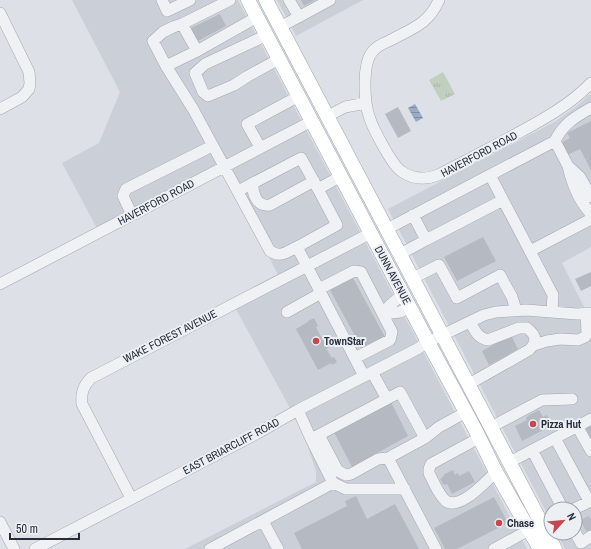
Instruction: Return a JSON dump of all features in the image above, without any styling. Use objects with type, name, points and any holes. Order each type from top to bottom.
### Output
[{"type":"main road","name":"DUNN AVENUE","points":[[248,0],[466,412],[496,472],[540,549]]},
{"type":"main road","name":"DUNN AVENUE","points":[[268,4],[491,427],[510,462],[543,516]]},
{"type":"main road","points":[[301,100],[310,105],[320,117],[328,116]]},
{"type":"main road","points":[[312,121],[319,121],[332,137],[340,140]]},
{"type":"street","points":[[162,0],[168,12],[190,0]]},
{"type":"street","points":[[230,0],[163,32],[153,41],[166,66],[191,105],[270,251],[276,255],[281,255],[337,225],[301,158],[238,191]]},
{"type":"street","points":[[268,4],[288,0],[299,17]]},
{"type":"street","points":[[280,27],[330,0]]},
{"type":"street","name":"HAVERFORD ROAD","points":[[439,0],[431,14],[423,23],[373,50],[368,59],[366,72],[366,103],[369,117],[392,161],[396,166],[411,177],[431,178],[438,175],[559,110],[574,99],[591,83]]},
{"type":"street","points":[[0,13],[29,72],[30,83],[29,89],[22,97],[0,109]]},
{"type":"street","points":[[166,66],[257,16]]},
{"type":"street","points":[[182,24],[197,50]]},
{"type":"street","points":[[208,96],[203,92],[195,73],[205,64],[267,35]]},
{"type":"street","points":[[191,105],[234,85],[279,59]]},
{"type":"street","points":[[260,147],[247,124],[301,100]]},
{"type":"street","points":[[328,116],[344,107],[366,103]]},
{"type":"street","points":[[591,108],[575,117],[565,125],[559,133],[556,142],[568,166],[571,181],[576,192],[591,214]]},
{"type":"street","name":"HAVERFORD ROAD","points":[[0,284],[312,121]]},
{"type":"street","points":[[387,229],[556,142]]},
{"type":"street","points":[[132,215],[123,196],[126,188],[212,146]]},
{"type":"street","points":[[568,166],[580,177],[591,197]]},
{"type":"street","points":[[490,175],[553,295],[552,311]]},
{"type":"street","points":[[253,183],[253,194],[256,199],[260,204],[270,205],[341,176]]},
{"type":"street","points":[[400,254],[503,200]]},
{"type":"street","points":[[250,214],[265,205]]},
{"type":"street","points":[[413,215],[426,240]]},
{"type":"street","points":[[530,251],[591,219]]},
{"type":"street","name":"WAKE FOREST AVENUE","points":[[131,498],[82,404],[81,396],[86,383],[91,378],[371,233]]},
{"type":"street","points":[[297,247],[355,358],[387,399]]},
{"type":"street","points":[[413,278],[439,265],[457,298],[500,275],[512,297],[516,310]]},
{"type":"street","points":[[287,312],[354,271],[361,272],[392,332],[390,340],[355,358]]},
{"type":"street","points":[[383,314],[390,305],[403,294]]},
{"type":"street","points":[[383,314],[400,312],[410,307]]},
{"type":"street","name":"EAST BRIARCLIFF ROAD","points":[[35,549],[256,434],[298,410],[428,342],[484,316],[496,312],[516,310],[552,311],[577,314],[589,313]]},
{"type":"street","points":[[469,384],[508,363],[529,350],[534,345],[547,341],[560,339],[578,340],[585,337],[587,333],[589,313]]},
{"type":"street","points":[[470,322],[477,335],[488,340],[520,328],[527,328],[533,333],[535,338],[534,345]]},
{"type":"street","points":[[315,437],[400,392],[425,438]]},
{"type":"street","points":[[491,427],[542,400],[572,399]]},
{"type":"street","points":[[298,410],[338,471],[346,475],[351,474],[378,459],[388,458],[425,438],[439,427],[466,412]]},
{"type":"street","points":[[510,462],[591,419]]},
{"type":"street","points":[[577,426],[591,451]]},
{"type":"street","points":[[315,437],[333,483],[346,489],[405,489]]},
{"type":"street","points":[[479,438],[431,464],[429,473],[443,500],[451,503],[459,502],[473,494],[496,472]]},
{"type":"street","points":[[555,438],[590,501]]},
{"type":"street","points":[[532,450],[559,501]]},
{"type":"street","points":[[388,458],[436,549]]},
{"type":"street","points":[[210,549],[333,483]]},
{"type":"street","points":[[263,521],[278,549]]},
{"type":"street","points":[[0,522],[14,549]]},
{"type":"street","points":[[502,547],[529,530]]},
{"type":"street","points":[[581,541],[581,543],[591,536]]},
{"type":"shaded area","points":[[72,0],[238,0],[527,549],[185,549],[316,482],[316,471],[303,432],[231,300],[278,275],[224,171],[101,236],[62,163],[99,143],[120,92]]},
{"type":"shaded area","points":[[277,0],[363,0],[296,36]]},
{"type":"shaded area","points":[[591,93],[591,247],[562,263],[591,321],[591,549],[565,549],[561,541],[583,541],[583,501],[543,501],[543,506],[388,209],[556,121],[577,106]]},
{"type":"green space","points":[[443,72],[455,94],[441,101],[429,80]]},
{"type":"water","points":[[415,104],[423,118],[416,122],[408,108]]},
{"type":"building","points":[[301,0],[315,0],[304,6]]},
{"type":"building","points":[[220,14],[226,26],[196,42],[189,29]]},
{"type":"building","points":[[398,107],[411,131],[398,138],[385,114]]},
{"type":"building","points":[[591,121],[591,170],[580,149],[565,156],[559,144],[570,138],[567,133]]},
{"type":"building","points":[[483,237],[496,261],[457,281],[444,257]]},
{"type":"building","points":[[591,272],[591,286],[581,291],[575,279]]},
{"type":"building","points":[[353,278],[385,337],[362,349],[330,290]]},
{"type":"building","name":"TownStar","points":[[314,318],[318,326],[316,327],[321,337],[326,334],[332,346],[326,349],[332,358],[334,357],[337,362],[332,365],[331,363],[318,370],[296,329]]},
{"type":"building","points":[[511,335],[518,349],[489,365],[482,351]]},
{"type":"building","points":[[391,402],[408,436],[352,467],[334,432]]},
{"type":"building","name":"Pizza Hut","points":[[539,410],[543,417],[547,415],[550,421],[546,422],[549,427],[522,441],[515,426],[527,420],[526,418],[529,415]]},
{"type":"building","points":[[591,424],[591,438],[585,427]]},
{"type":"building","points":[[453,470],[455,475],[458,473],[459,476],[469,471],[475,482],[452,494],[447,484],[444,485],[440,479],[444,476],[443,475]]},
{"type":"building","points":[[356,496],[367,519],[395,504],[419,549],[302,549],[294,533],[347,506],[345,501]]},
{"type":"building","points":[[494,497],[508,523],[457,549],[445,549],[434,528]]},
{"type":"building","points":[[591,518],[591,532],[588,534],[583,524],[583,522]]},
{"type":"tunnel","points":[[583,525],[591,521]]},
{"type":"place","name":"TownStar","points":[[316,341]]},
{"type":"place","name":"Pizza Hut","points":[[533,424]]},
{"type":"place","name":"Chase","points":[[499,523]]}]
